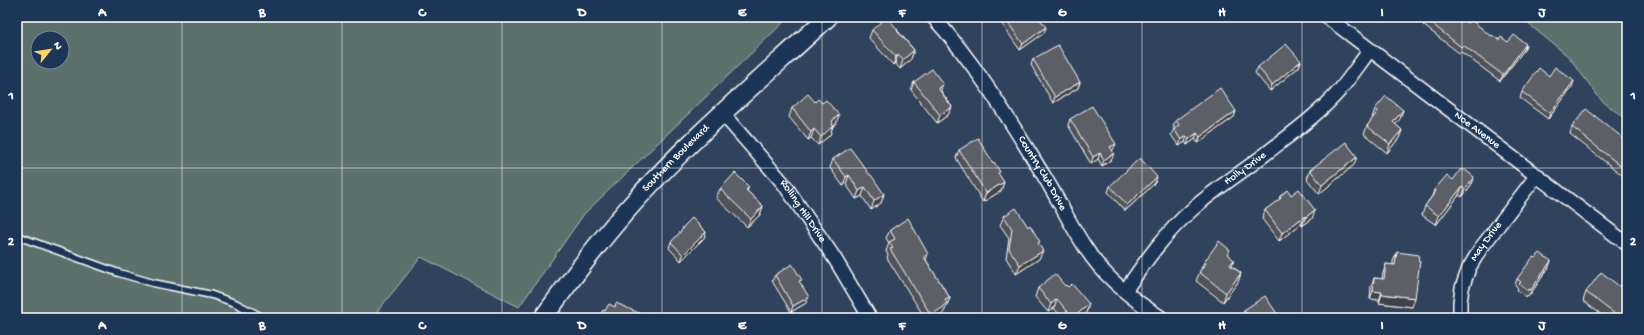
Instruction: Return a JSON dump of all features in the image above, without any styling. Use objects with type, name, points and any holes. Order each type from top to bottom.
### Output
[{"type":"main road","name":"Southern Boulevard","points":[[543,318],[602,239],[627,209],[660,174],[828,17]]},
{"type":"street","name":"Country Club Drive","points":[[933,17],[969,60],[1004,112],[1085,248],[1103,270],[1126,291],[1146,308],[1162,318]]},
{"type":"street","name":"Noe Avenue","points":[[1327,17],[1627,244]]},
{"type":"street","name":"Holly Drive","points":[[1126,291],[1151,254],[1168,233],[1194,207],[1219,187],[1268,153],[1319,110],[1338,91],[1370,50]]},
{"type":"street","name":"Rolling Hill Drive","points":[[723,114],[784,184],[836,259],[870,318]]},
{"type":"street","name":"May Drive","points":[[1460,318],[1462,288],[1469,268],[1481,248],[1537,175]]},
{"type":"lane","points":[[17,236],[119,273],[153,283],[212,295],[235,303],[264,318]]},
{"type":"green space","points":[[17,17],[789,17],[584,214],[519,307],[421,257],[372,318],[17,318]]},
{"type":"green space","points":[[1520,17],[1627,17],[1627,120],[1601,100],[1569,57]]},
{"type":"building","points":[[886,17],[914,50],[903,60],[898,55],[896,57],[872,30]]},
{"type":"building","points":[[1004,17],[1038,17],[1046,27],[1023,44]]},
{"type":"building","points":[[1427,17],[1460,17],[1467,23],[1470,19],[1491,36],[1492,35],[1499,40],[1501,37],[1508,42],[1514,35],[1526,44],[1503,75],[1463,45],[1461,47],[1426,19]]},
{"type":"building","points":[[1286,44],[1301,61],[1272,85],[1258,67]]},
{"type":"building","points":[[1058,45],[1080,82],[1055,97],[1033,59]]},
{"type":"building","points":[[1555,67],[1574,81],[1550,113],[1522,92],[1539,68],[1549,76]]},
{"type":"building","points":[[932,69],[943,84],[938,88],[952,107],[940,115],[914,82]]},
{"type":"building","points":[[1220,88],[1236,111],[1200,137],[1197,133],[1189,139],[1187,136],[1181,140],[1174,129],[1179,125],[1176,120]]},
{"type":"building","points":[[808,94],[815,102],[818,99],[822,103],[826,100],[839,115],[832,121],[833,126],[821,137],[814,129],[811,132],[792,108]]},
{"type":"building","points":[[1386,96],[1403,110],[1393,122],[1402,130],[1390,144],[1367,126],[1378,111],[1375,109]]},
{"type":"building","points":[[1092,106],[1116,144],[1110,147],[1114,153],[1104,160],[1100,153],[1093,157],[1070,119]]},
{"type":"building","points":[[1586,109],[1627,141],[1627,171],[1572,127]]},
{"type":"building","points":[[978,138],[1000,172],[998,173],[1004,182],[986,193],[959,150]]},
{"type":"building","points":[[1346,142],[1357,157],[1322,185],[1310,170]]},
{"type":"building","points":[[850,148],[884,194],[874,201],[865,187],[859,191],[849,175],[846,177],[833,159]]},
{"type":"building","points":[[1140,158],[1157,177],[1127,205],[1110,186]]},
{"type":"building","points":[[1461,169],[1463,171],[1464,169],[1474,177],[1465,189],[1462,187],[1439,216],[1425,206],[1436,191],[1434,190],[1447,175],[1453,180]]},
{"type":"building","points":[[735,173],[749,187],[746,190],[763,206],[751,219],[720,189]]},
{"type":"building","points":[[1299,189],[1315,210],[1282,233],[1265,210],[1281,198],[1280,196],[1288,190],[1291,195]]},
{"type":"building","points":[[1016,208],[1028,227],[1030,225],[1040,242],[1038,243],[1043,251],[1020,265],[1009,249],[1012,229],[1004,216]]},
{"type":"building","points":[[692,218],[706,232],[683,255],[671,242]]},
{"type":"building","points":[[908,218],[928,254],[924,257],[950,298],[945,300],[947,303],[943,306],[944,307],[931,315],[890,249],[893,248],[889,242],[895,239],[890,230]]},
{"type":"building","points":[[1219,241],[1230,250],[1227,254],[1234,260],[1230,265],[1241,273],[1226,293],[1199,272],[1206,263],[1204,262]]},
{"type":"building","points":[[1397,252],[1419,255],[1418,260],[1420,261],[1415,298],[1382,294],[1382,292],[1373,291],[1374,278],[1384,279],[1386,264],[1395,265]]},
{"type":"building","points":[[1540,253],[1551,261],[1531,290],[1529,289],[1528,291],[1519,284],[1521,282],[1517,279],[1533,257],[1535,258]]},
{"type":"building","points":[[792,264],[802,280],[799,281],[809,297],[793,306],[775,275]]},
{"type":"building","points":[[1601,272],[1619,286],[1621,285],[1627,289],[1627,297],[1625,300],[1627,301],[1627,308],[1620,318],[1586,292]]},
{"type":"building","points":[[1055,274],[1065,286],[1066,285],[1068,287],[1072,284],[1089,304],[1073,318],[1057,299],[1051,304],[1038,288]]},
{"type":"building","points":[[1265,296],[1280,318],[1250,318],[1244,310]]},
{"type":"building","points":[[616,303],[643,315],[642,318],[599,318],[603,310],[605,311],[609,304],[615,307]]}]
